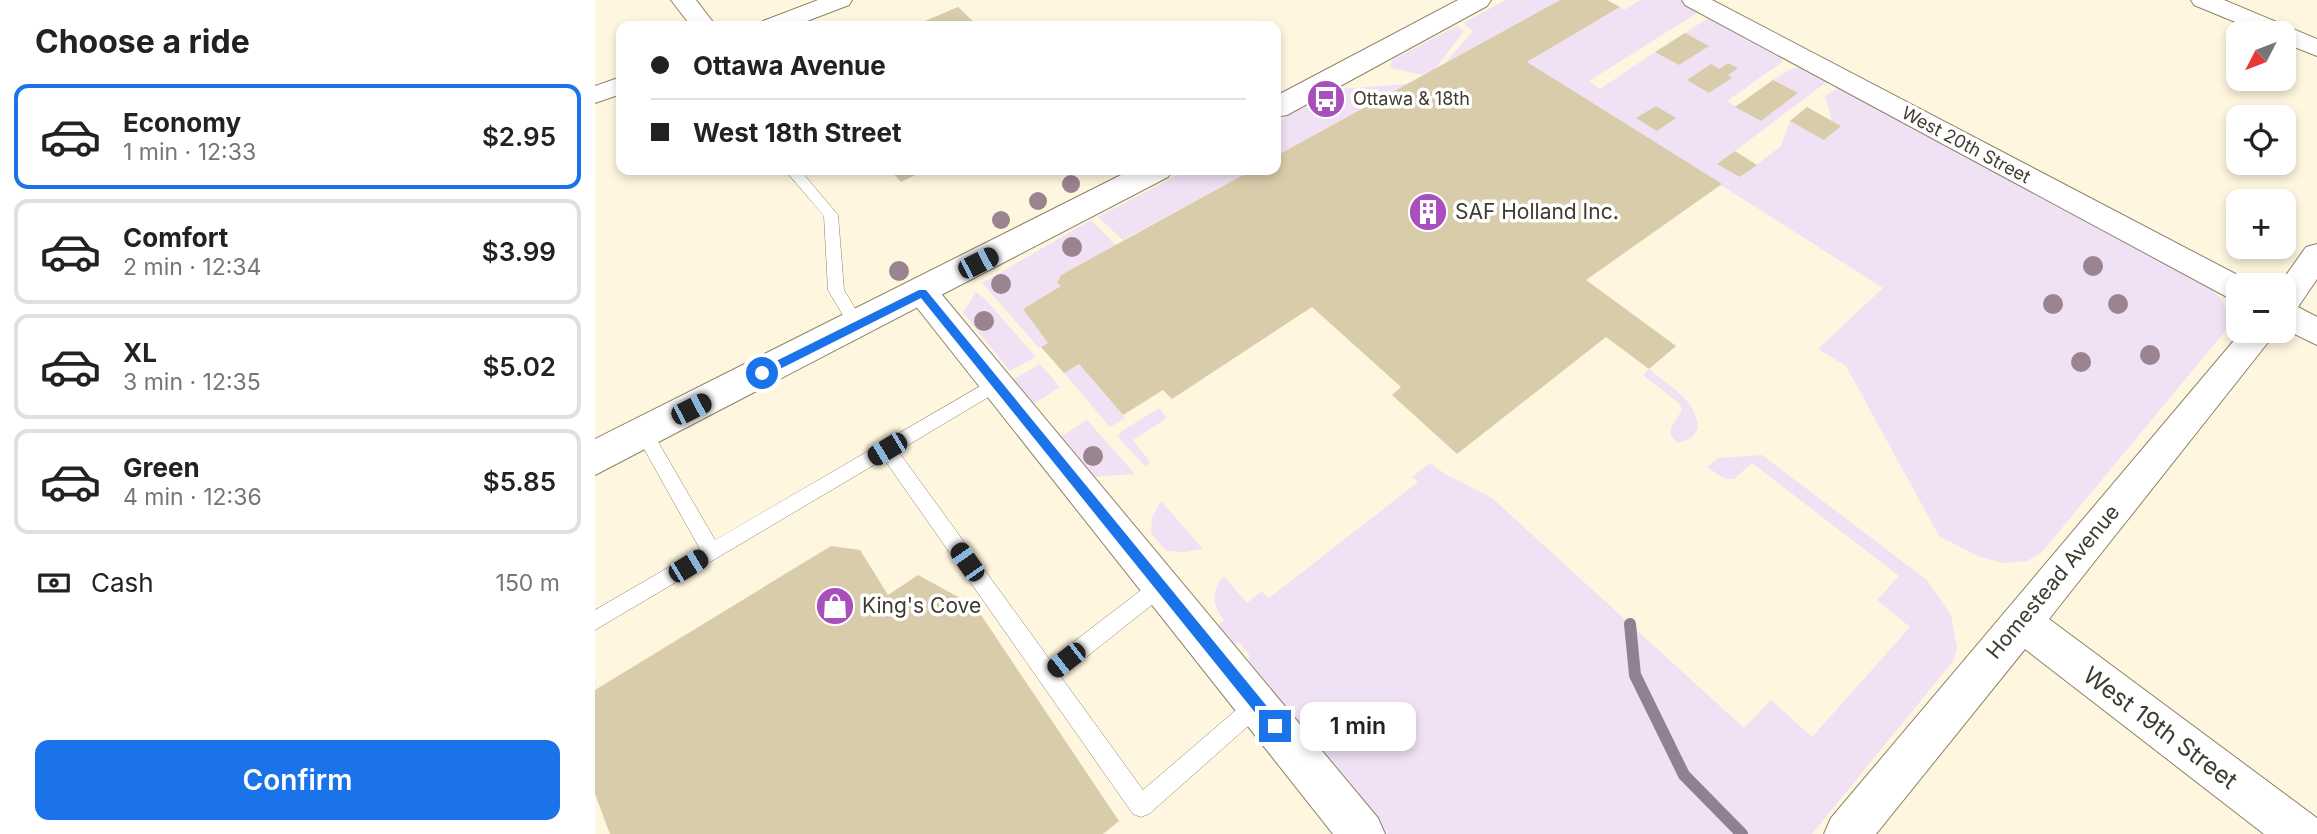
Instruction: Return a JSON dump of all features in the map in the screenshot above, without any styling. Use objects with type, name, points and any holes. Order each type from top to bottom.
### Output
[{"type":"street","points":[[683,0],[700,21]]},
{"type":"street","points":[[785,21],[840,0]]},
{"type":"street","points":[[1281,105],[1478,0]]},
{"type":"street","name":"West 20th Street","points":[[1694,0],[2226,283]]},
{"type":"street","points":[[2203,0],[2252,21]]},
{"type":"street","points":[[2296,39],[2317,48]]},
{"type":"street","points":[[595,95],[616,87]]},
{"type":"street","points":[[595,458],[1147,175]]},
{"type":"street","points":[[2296,285],[2317,255]]},
{"type":"street","points":[[922,292],[1362,834]]},
{"type":"street","points":[[2296,320],[2317,331]]},
{"type":"street","name":"Homestead Avenue","points":[[1847,834],[2251,343]]},
{"type":"street","name":"West 19th Street","points":[[2020,621],[2301,834]]},
{"type":"lane","points":[[797,175],[831,215],[837,290],[857,325]]},
{"type":"lane","points":[[595,621],[996,384]]},
{"type":"lane","points":[[644,433],[712,552]]},
{"type":"lane","points":[[887,449],[1141,806],[1257,705]]},
{"type":"lane","points":[[1047,675],[1160,587]]},
{"type":"shaded area","points":[[1506,0],[1560,0],[1445,63],[1473,31],[1463,23]]},
{"type":"shaded area","points":[[1640,0],[1681,0],[1698,9],[1697,13],[1589,81],[1600,89],[1655,52],[1679,65],[1708,46],[1685,33],[1708,18],[1784,56],[1782,62],[1727,101],[1760,121],[1797,94],[1773,80],[1782,74],[1795,68],[1806,68],[1829,80],[1718,164],[1741,177],[1781,146],[1790,121],[1824,139],[1841,126],[1832,121],[1825,96],[1840,87],[2210,287],[2222,301],[2226,309],[2226,330],[2042,552],[2027,561],[2004,563],[1980,557],[1939,536],[1846,366],[1818,349],[1883,288],[1527,62],[1620,7],[1624,10]],"holes":[[[1728,63],[1738,68],[1728,75],[1732,78],[1709,93],[1687,80],[1711,65],[1719,69]]]},
{"type":"shaded area","points":[[1457,26],[1464,31],[1435,69],[1423,75],[1390,68],[1392,60]]},
{"type":"shaded area","points":[[1407,84],[1281,153],[1281,119],[1339,89]]},
{"type":"shaded area","points":[[1178,175],[1243,175],[1123,240],[1098,217]]},
{"type":"shaded area","points":[[1091,220],[1116,245],[1061,275],[1057,283],[1061,286],[1023,309],[1048,343],[1039,348],[982,283]]},
{"type":"shaded area","points":[[976,292],[1036,357],[1010,371],[963,313]]},
{"type":"shaded area","points":[[1040,364],[1060,387],[1032,405],[1012,380]]},
{"type":"shaded area","points":[[1079,364],[1125,418],[1110,427],[1064,373]]},
{"type":"shaded area","points":[[1649,369],[1681,395],[1693,410],[1698,429],[1691,438],[1678,443],[1671,436],[1671,428],[1682,410],[1679,403],[1643,375]]},
{"type":"shaded area","points":[[1159,408],[1167,418],[1133,440],[1150,462],[1146,467],[1118,437],[1122,431]]},
{"type":"shaded area","points":[[1087,420],[1135,474],[1092,477],[1059,438]]},
{"type":"shaded area","points":[[1762,455],[1927,580],[1951,615],[1957,648],[1954,660],[1812,834],[1386,834],[1249,669],[1249,654],[1239,642],[1234,645],[1218,626],[1224,620],[1215,604],[1215,592],[1224,576],[1247,603],[1262,591],[1269,598],[1418,482],[1412,477],[1430,463],[1445,474],[1492,498],[1744,728],[1771,700],[1812,737],[1910,627],[1877,600],[1899,576],[1752,463],[1734,479],[1725,479],[1707,467],[1718,458]]},
{"type":"shaded area","points":[[1161,501],[1203,549],[1166,551],[1151,533],[1152,518]]},
{"type":"building","name":"SAF Holland Inc.","points":[[1560,0],[1607,0],[1620,7],[1527,62],[1722,184],[1586,280],[1676,346],[1649,369],[1606,337],[1457,454],[1392,395],[1401,387],[1312,307],[1172,399],[1163,390],[1123,415],[1079,364],[1064,373],[1041,347],[1048,343],[1023,309],[1061,286],[1057,283],[1061,275],[1243,175],[1281,175],[1281,153]]},
{"type":"building","points":[[958,7],[973,21],[925,21]]},
{"type":"building","points":[[1685,33],[1709,46],[1679,65],[1655,52]]},
{"type":"building","points":[[1728,63],[1738,68],[1728,75],[1732,78],[1709,93],[1687,80],[1711,64],[1719,69]]},
{"type":"building","points":[[1773,80],[1798,93],[1761,121],[1735,107]]},
{"type":"building","points":[[1656,106],[1676,118],[1657,131],[1636,118]]},
{"type":"building","points":[[1807,107],[1841,126],[1824,140],[1790,121]]},
{"type":"building","points":[[1735,151],[1757,165],[1740,177],[1717,164]]},
{"type":"building","points":[[895,175],[916,175],[901,182]]},
{"type":"building","points":[[831,546],[860,550],[888,595],[918,575],[975,606],[1119,821],[1103,834],[610,834],[595,794],[595,690]]},
{"type":"waterway","points":[[1630,624],[1635,675],[1684,775],[1742,834]]},
{"type":"place","name":"Ottawa & 18th","points":[[1326,99]]},
{"type":"place","name":"SAF Holland Inc.","points":[[1428,212]]},
{"type":"place","name":"King's Cove","points":[[835,606]]},
{"type":"route","points":[[762,373],[922,292],[1275,726]]}]
